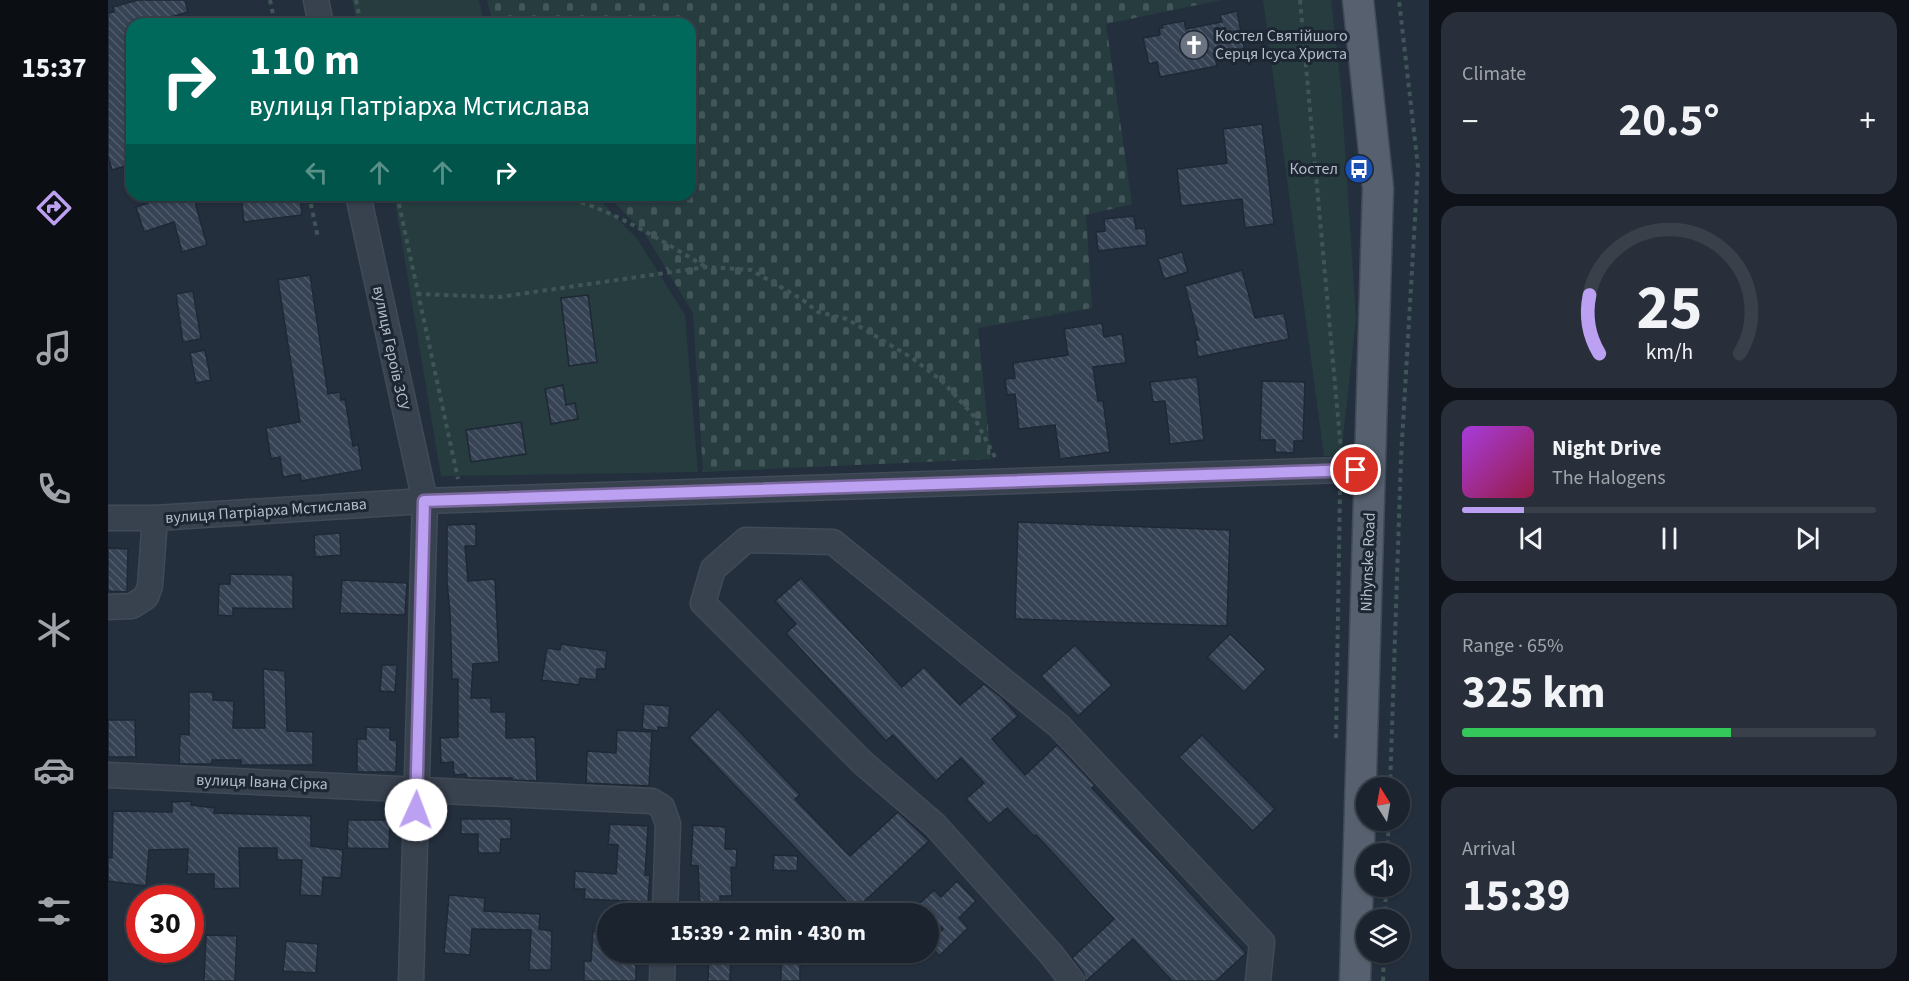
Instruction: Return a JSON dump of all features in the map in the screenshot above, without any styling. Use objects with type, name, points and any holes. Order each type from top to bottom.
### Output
[{"type":"main road","name":"Nihynske Road","points":[[1355,981],[1378,188],[1358,0]]},
{"type":"street","points":[[316,0],[320,18]]},
{"type":"street","name":"вулиця Героїв ЗСУ","points":[[359,201],[424,501]]},
{"type":"street","name":"вулиця Патріарха Мстислава","points":[[108,518],[155,518],[424,501],[1371,469]]},
{"type":"street","points":[[411,981],[424,501]]},
{"type":"street","points":[[108,607],[132,606],[146,597],[150,586],[155,518]]},
{"type":"street","points":[[1072,981],[1051,954],[935,825],[863,763],[703,603],[713,569],[746,540],[833,542],[1059,726],[1262,942],[1258,981]]},
{"type":"street","name":"вулиця Івана Сірка","points":[[108,775],[646,800],[658,803],[666,812],[668,824],[665,903]]},
{"type":"street","points":[[662,981],[663,963]]},
{"type":"path","points":[[270,0],[274,18]]},
{"type":"path","points":[[356,0],[360,18]]},
{"type":"path","points":[[1300,0],[1341,457],[1335,744]]},
{"type":"path","points":[[1390,777],[1401,458],[1418,167],[1399,0]]},
{"type":"path","points":[[310,201],[318,238]]},
{"type":"path","points":[[398,201],[462,500]]},
{"type":"path","points":[[580,201],[624,220],[707,267]]},
{"type":"path","points":[[417,294],[499,297],[707,267],[751,270],[803,300],[818,312],[847,319],[912,358],[942,381],[973,415],[1000,467]]},
{"type":"path","points":[[1383,981],[1384,963]]},
{"type":"green space","points":[[352,0],[479,0],[483,18],[356,18]]},
{"type":"green space","points":[[487,0],[1221,0],[1106,24],[1132,204],[1086,215],[1092,308],[978,328],[991,459],[703,472],[693,313],[645,234],[613,201],[696,201],[696,18],[492,18]]},
{"type":"green space","points":[[1263,0],[1331,0],[1341,88],[1356,319],[1341,457],[1324,456]]},
{"type":"green space","points":[[395,201],[601,201],[638,240],[685,315],[698,472],[441,476]]},
{"type":"building","points":[[138,0],[185,0],[188,12],[168,18],[126,18],[126,166],[112,170],[108,156],[108,13],[114,12],[113,7]]},
{"type":"building","name":"Костел Святійшого Серця Ісуса Христа","points":[[1237,11],[1245,52],[1215,58],[1217,66],[1160,77],[1157,62],[1149,64],[1143,38],[1160,35],[1159,28],[1163,28],[1162,25],[1184,21],[1186,29],[1222,22],[1220,15]]},
{"type":"building","points":[[1262,124],[1274,224],[1245,228],[1242,199],[1181,206],[1177,169],[1227,163],[1223,129]]},
{"type":"building","points":[[154,201],[195,201],[207,245],[182,252],[174,222],[144,232],[136,207]]},
{"type":"building","points":[[242,201],[301,201],[302,215],[244,222]]},
{"type":"building","points":[[1134,216],[1136,229],[1145,228],[1147,245],[1098,251],[1096,232],[1105,231],[1104,219]]},
{"type":"building","points":[[1182,252],[1188,272],[1164,279],[1158,259]]},
{"type":"building","points":[[1242,270],[1255,318],[1284,313],[1289,339],[1198,357],[1195,340],[1199,340],[1185,286]]},
{"type":"building","points":[[310,275],[328,394],[340,392],[341,400],[345,399],[353,446],[358,445],[362,470],[301,481],[300,474],[283,477],[280,457],[271,459],[266,428],[300,422],[278,280]]},
{"type":"building","points":[[193,291],[201,339],[183,342],[176,294]]},
{"type":"building","points":[[588,295],[597,362],[569,366],[561,298]]},
{"type":"building","points":[[1102,323],[1104,337],[1122,334],[1126,363],[1093,367],[1098,401],[1103,401],[1110,452],[1060,459],[1055,425],[1019,429],[1015,394],[1007,395],[1005,379],[1015,378],[1013,363],[1068,355],[1064,329]]},
{"type":"building","points":[[205,350],[211,380],[196,383],[190,353]]},
{"type":"building","points":[[1197,377],[1204,440],[1170,444],[1165,401],[1153,402],[1150,382]]},
{"type":"building","points":[[1262,381],[1305,382],[1303,441],[1294,441],[1294,453],[1275,452],[1275,440],[1260,440]]},
{"type":"building","points":[[563,385],[566,405],[575,403],[578,419],[551,424],[545,389]]},
{"type":"building","points":[[521,422],[526,454],[471,462],[466,430]]},
{"type":"building","points":[[1018,522],[1230,530],[1227,626],[1015,619]]},
{"type":"building","points":[[476,524],[476,546],[465,546],[468,581],[495,579],[499,662],[473,664],[471,698],[491,698],[491,712],[506,712],[506,738],[535,737],[537,781],[512,780],[512,778],[466,778],[466,774],[454,775],[453,762],[441,763],[440,738],[458,737],[458,679],[452,679],[447,582],[447,525]]},
{"type":"building","points":[[340,533],[341,555],[315,557],[314,535]]},
{"type":"building","points":[[108,548],[128,549],[127,592],[108,591]]},
{"type":"building","points":[[230,574],[293,575],[293,609],[233,608],[233,616],[218,615],[219,584],[230,584]]},
{"type":"building","points":[[801,578],[902,687],[924,667],[960,705],[984,684],[1001,697],[1018,716],[992,739],[1025,775],[1057,745],[1095,785],[1092,788],[1246,953],[1216,981],[1172,981],[1133,939],[1086,981],[1083,972],[1072,958],[1114,919],[1036,835],[1034,836],[1007,808],[989,824],[966,799],[984,783],[961,758],[936,781],[893,735],[886,741],[786,633],[796,624],[775,601]]},
{"type":"building","points":[[342,580],[407,583],[405,615],[340,613]]},
{"type":"building","points":[[1230,634],[1266,669],[1244,692],[1207,657]]},
{"type":"building","points":[[561,644],[607,651],[605,669],[597,669],[596,680],[580,678],[579,685],[542,680],[547,648],[560,650]]},
{"type":"building","points":[[1075,645],[1112,685],[1078,716],[1041,676]]},
{"type":"building","points":[[382,665],[397,665],[395,692],[380,691]]},
{"type":"building","points":[[263,669],[285,671],[287,731],[313,732],[313,765],[241,765],[241,760],[212,760],[212,764],[179,764],[180,734],[189,735],[189,692],[213,692],[213,700],[234,701],[233,728],[265,728]]},
{"type":"building","points":[[644,704],[670,706],[668,728],[658,727],[658,731],[642,729]]},
{"type":"building","points":[[718,709],[800,795],[795,799],[850,856],[898,812],[929,841],[863,903],[848,903],[689,738]]},
{"type":"building","points":[[108,720],[135,720],[136,757],[108,757]]},
{"type":"building","points":[[366,727],[390,728],[390,740],[397,740],[396,772],[357,772],[357,739],[366,739]]},
{"type":"building","points":[[617,730],[652,732],[649,786],[586,783],[587,751],[616,753]]},
{"type":"building","points":[[1202,735],[1275,809],[1253,831],[1179,757]]},
{"type":"building","points":[[191,801],[191,805],[215,808],[214,813],[311,816],[311,846],[343,850],[341,878],[323,877],[322,896],[300,895],[302,860],[277,860],[277,848],[239,848],[240,888],[214,889],[214,874],[187,874],[188,849],[149,850],[146,885],[108,881],[108,857],[112,858],[113,811],[172,812],[172,802]]},
{"type":"building","points":[[461,819],[511,819],[511,839],[501,839],[500,853],[478,853],[478,834],[461,834]]},
{"type":"building","points":[[348,820],[390,820],[389,849],[347,848]]},
{"type":"building","points":[[610,824],[648,826],[645,875],[650,875],[648,902],[584,899],[585,889],[574,889],[575,871],[616,874],[618,845],[608,844]]},
{"type":"building","points":[[693,825],[726,827],[725,849],[737,849],[736,868],[731,867],[732,896],[720,896],[720,903],[700,903],[698,866],[691,865]]},
{"type":"building","points":[[774,855],[798,856],[797,871],[773,870]]},
{"type":"building","points":[[957,881],[976,901],[959,918],[968,928],[939,956],[939,933],[943,929],[939,925],[939,903],[920,903],[934,890],[941,897]]},
{"type":"building","points":[[449,895],[485,898],[484,911],[540,914],[539,929],[552,931],[551,970],[529,970],[531,930],[472,929],[470,955],[444,953]]},
{"type":"building","points":[[593,931],[597,931],[597,963],[636,963],[636,981],[584,981],[584,961],[591,961]]},
{"type":"building","points":[[206,935],[237,936],[235,981],[204,981]]},
{"type":"building","points":[[286,941],[318,944],[316,973],[283,971]]},
{"type":"building","points":[[709,963],[731,963],[730,981],[708,981]]},
{"type":"building","points":[[781,963],[800,963],[800,981],[781,981]]},
{"type":"place","name":"Костел Святійшого Серця Ісуса Христа","points":[[1194,45]]},
{"type":"place","name":"Костел","points":[[1359,169]]},
{"type":"route","points":[[416,810],[424,501],[1356,470]]}]
